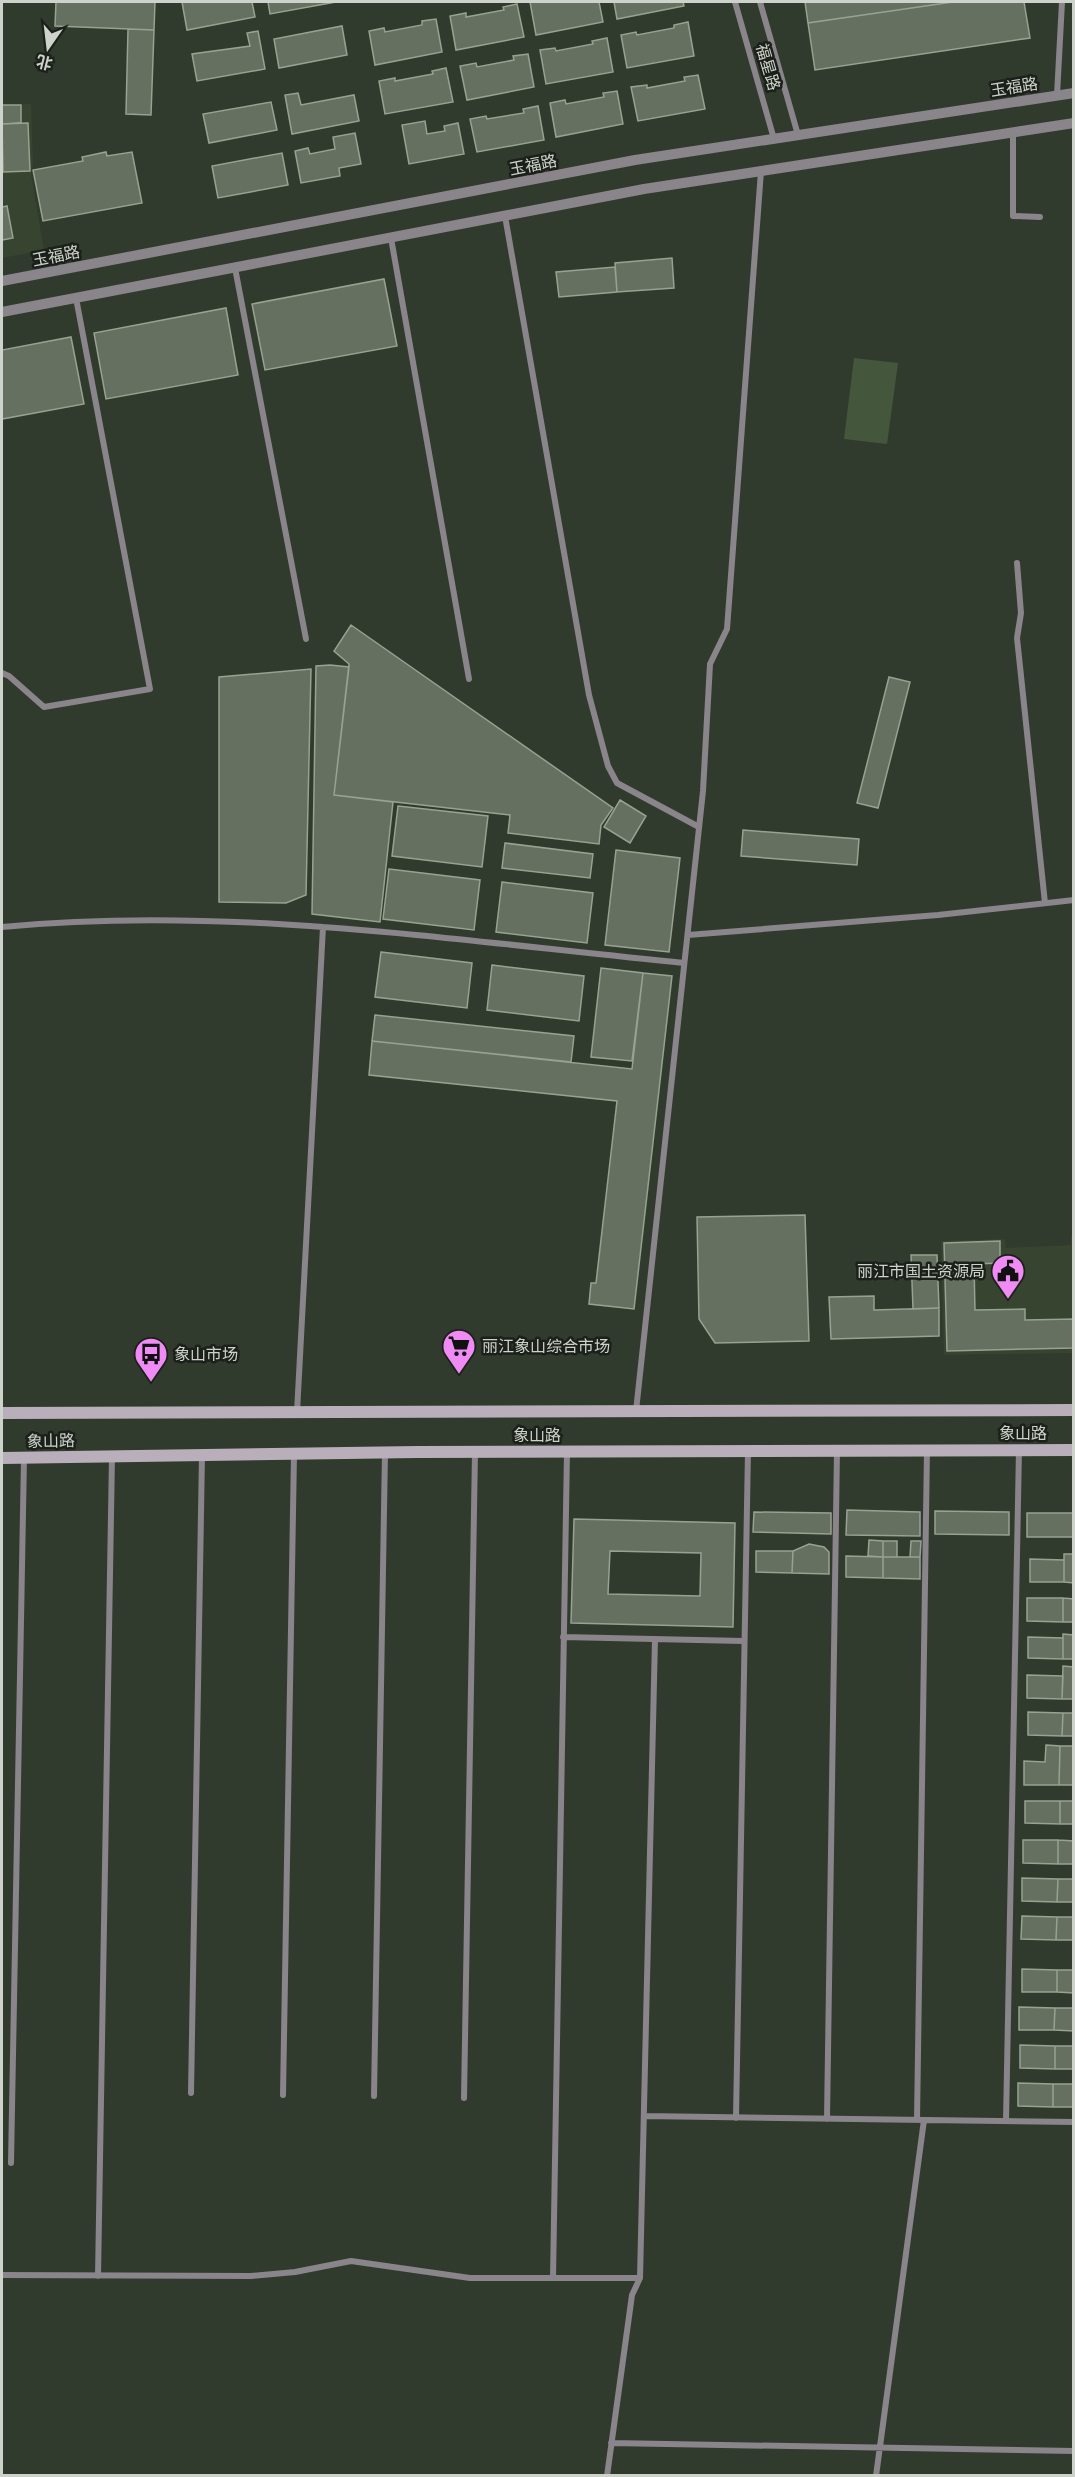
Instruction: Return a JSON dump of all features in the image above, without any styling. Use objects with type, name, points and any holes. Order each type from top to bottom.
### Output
[{"type":"main road","name":"象山路","points":[[2,1413],[1074,1410]]},
{"type":"main road","name":"象山路","points":[[2,1458],[386,1452],[1074,1450]]},
{"type":"street","name":"福星路","points":[[735,2],[774,139]]},
{"type":"street","name":"福星路","points":[[760,2],[798,135]]},
{"type":"street","points":[[1057,95],[1062,2]]},
{"type":"street","name":"玉福路","points":[[2,281],[635,160],[1074,93]]},
{"type":"street","points":[[2,312],[644,189],[1074,123]]},
{"type":"street","points":[[1013,132],[1013,216],[1040,217]]},
{"type":"street","points":[[636,1411],[699,827],[710,663],[727,629],[761,171]]},
{"type":"street","points":[[505,216],[589,695],[608,766],[617,783],[699,827]]},
{"type":"street","points":[[391,238],[469,679]]},
{"type":"street","points":[[235,268],[306,639]]},
{"type":"street","points":[[2,673],[44,706],[150,689],[76,298]]},
{"type":"street","points":[[1017,563],[1022,613],[1017,638],[1045,903]]},
{"type":"street","points":[[688,935],[1074,900]]},
{"type":"street","points":[[2,927],[144,920],[323,927],[684,963]]},
{"type":"street","points":[[297,1412],[323,927]]},
{"type":"street","points":[[876,2475],[921,2120],[927,1450]]},
{"type":"street","points":[[1006,2121],[1019,1450]]},
{"type":"street","points":[[736,2118],[748,1451]]},
{"type":"street","points":[[827,2119],[837,1451]]},
{"type":"street","points":[[374,2096],[386,1452]]},
{"type":"street","points":[[464,2098],[475,1452]]},
{"type":"street","points":[[553,2278],[562,1637],[567,1452]]},
{"type":"street","points":[[283,2095],[294,1454]]},
{"type":"street","points":[[191,2093],[202,1455]]},
{"type":"street","points":[[99,2276],[112,1456]]},
{"type":"street","points":[[11,2163],[24,1458]]},
{"type":"street","points":[[562,1637],[743,1641]]},
{"type":"street","points":[[607,2475],[632,2295],[640,2278],[655,1639]]},
{"type":"street","points":[[644,2116],[1074,2122]]},
{"type":"street","points":[[2,2276],[251,2276],[296,2272],[351,2261],[470,2278],[640,2278]]},
{"type":"street","points":[[611,2443],[1074,2451]]},
{"type":"shaded area","points":[[31,104],[33,164],[31,174],[44,250],[2,258],[2,105]]},
{"type":"shaded area","points":[[854,358],[898,363],[887,444],[844,439]]},
{"type":"shaded area","name":"丽江市国土资源局","points":[[1071,1236],[1073,1236],[1073,1353],[944,1355],[941,1241],[1005,1239],[1006,1248],[1071,1245]]},
{"type":"building","points":[[56,2],[155,2],[154,30],[55,26]]},
{"type":"building","points":[[182,2],[252,2],[255,17],[187,30]]},
{"type":"building","points":[[268,2],[336,2],[270,14]]},
{"type":"building","points":[[530,2],[599,2],[603,22],[536,35]]},
{"type":"building","points":[[614,2],[683,2],[684,6],[617,19]]},
{"type":"building","points":[[805,2],[953,2],[808,23]]},
{"type":"building","points":[[953,2],[1024,2],[1030,38],[815,70],[808,23]]},
{"type":"building","points":[[517,4],[524,37],[456,50],[450,16],[466,13],[466,17],[504,10],[503,7]]},
{"type":"building","points":[[436,19],[442,52],[375,65],[369,31],[384,28],[385,32],[422,25],[422,21]]},
{"type":"building","points":[[688,22],[694,56],[627,68],[621,35],[636,32],[637,35],[674,28],[674,25]]},
{"type":"building","points":[[342,26],[347,55],[279,68],[274,39]]},
{"type":"building","points":[[128,29],[154,30],[151,115],[126,114]]},
{"type":"building","points":[[258,31],[265,69],[197,81],[192,54],[250,46],[247,33]]},
{"type":"building","points":[[607,38],[613,72],[546,84],[540,50],[555,48],[556,51],[593,44],[592,41]]},
{"type":"building","points":[[528,54],[534,87],[467,100],[460,66],[476,63],[477,67],[514,60],[513,56]]},
{"type":"building","points":[[446,68],[453,102],[385,114],[379,81],[395,78],[395,81],[433,74],[432,71]]},
{"type":"building","points":[[698,75],[705,109],[638,121],[631,87],[647,85],[647,88],[685,81],[684,77]]},
{"type":"building","points":[[617,91],[623,124],[556,137],[550,103],[565,100],[566,104],[604,97],[603,93]]},
{"type":"building","points":[[298,93],[301,105],[354,95],[359,121],[292,134],[285,95]]},
{"type":"building","points":[[271,102],[277,130],[209,143],[203,114]]},
{"type":"building","points":[[2,105],[21,105],[21,123],[2,124]]},
{"type":"building","points":[[538,106],[544,140],[477,152],[470,119],[486,116],[487,119],[524,113],[523,109]]},
{"type":"building","points":[[425,121],[427,134],[445,131],[444,126],[458,123],[464,154],[409,164],[402,125]]},
{"type":"building","points":[[28,123],[30,171],[3,172],[2,124]]},
{"type":"building","points":[[355,133],[361,164],[339,168],[340,176],[301,183],[295,151],[308,148],[310,154],[335,149],[333,137]]},
{"type":"building","points":[[106,152],[107,156],[132,152],[142,203],[43,221],[33,170],[83,161],[82,157]]},
{"type":"building","points":[[282,153],[288,185],[218,198],[212,166]]},
{"type":"building","points":[[7,206],[13,238],[2,240],[2,207]]},
{"type":"building","points":[[672,258],[674,288],[617,292],[615,263]]},
{"type":"building","points":[[615,267],[617,292],[559,297],[556,272]]},
{"type":"building","points":[[384,279],[397,346],[265,370],[252,304]]},
{"type":"building","points":[[226,308],[238,375],[106,399],[94,333]]},
{"type":"building","points":[[71,337],[84,404],[2,419],[2,350]]},
{"type":"building","points":[[351,625],[613,808],[601,825],[599,844],[508,833],[510,815],[334,795],[349,664],[334,651]]},
{"type":"building","points":[[316,666],[349,667],[334,795],[393,802],[380,922],[312,914]]},
{"type":"building","points":[[311,669],[306,895],[286,903],[219,902],[219,677]]},
{"type":"building","points":[[889,677],[910,682],[878,808],[857,803]]},
{"type":"building","points":[[620,800],[646,816],[630,843],[604,827]]},
{"type":"building","points":[[398,806],[488,816],[482,867],[392,856]]},
{"type":"building","points":[[743,830],[859,839],[857,865],[741,856]]},
{"type":"building","points":[[505,843],[593,854],[590,878],[502,868]]},
{"type":"building","points":[[616,850],[680,858],[669,952],[605,945]]},
{"type":"building","points":[[389,869],[480,880],[474,930],[383,919]]},
{"type":"building","points":[[502,882],[593,893],[587,943],[496,932]]},
{"type":"building","points":[[381,952],[472,963],[467,1008],[375,997]]},
{"type":"building","points":[[492,965],[584,976],[579,1021],[487,1010]]},
{"type":"building","points":[[601,968],[643,973],[632,1061],[591,1057]]},
{"type":"building","points":[[643,973],[672,976],[634,1309],[589,1304],[591,1283],[596,1283],[617,1101],[369,1075],[372,1041],[632,1069]]},
{"type":"building","points":[[375,1015],[574,1036],[571,1062],[372,1041]]},
{"type":"building","points":[[805,1215],[809,1341],[715,1343],[699,1319],[697,1217]]},
{"type":"building","points":[[1000,1241],[1000,1263],[974,1264],[975,1310],[1025,1309],[1025,1320],[1074,1319],[1074,1348],[947,1351],[944,1243]]},
{"type":"building","points":[[911,1255],[937,1255],[939,1308],[913,1309]]},
{"type":"building","points":[[874,1296],[874,1310],[939,1308],[939,1336],[831,1339],[829,1297]]},
{"type":"building","points":[[847,1510],[920,1512],[920,1536],[846,1535]]},
{"type":"building","points":[[935,1511],[1009,1512],[1009,1535],[935,1534]]},
{"type":"building","points":[[754,1512],[831,1513],[831,1534],[753,1532]]},
{"type":"building","points":[[1027,1513],[1074,1513],[1074,1537],[1027,1537]]},
{"type":"building","points":[[574,1519],[735,1523],[733,1627],[571,1623]],"holes":[[[610,1551],[701,1553],[700,1596],[608,1594]]]},
{"type":"building","points":[[869,1540],[883,1541],[883,1557],[868,1556]]},
{"type":"building","points":[[883,1541],[897,1541],[897,1557],[883,1557]]},
{"type":"building","points":[[911,1541],[921,1541],[920,1557],[910,1557]]},
{"type":"building","points":[[809,1544],[824,1547],[829,1552],[829,1574],[792,1573],[793,1551]]},
{"type":"building","points":[[756,1551],[793,1551],[792,1573],[756,1572]]},
{"type":"building","points":[[1064,1554],[1074,1554],[1074,1583],[1064,1582]]},
{"type":"building","points":[[846,1556],[883,1557],[883,1578],[846,1577]]},
{"type":"building","points":[[883,1557],[920,1557],[920,1579],[883,1578]]},
{"type":"building","points":[[1030,1559],[1064,1560],[1064,1582],[1030,1582]]},
{"type":"building","points":[[1027,1598],[1063,1598],[1063,1622],[1027,1621]]},
{"type":"building","points":[[1063,1598],[1074,1599],[1074,1622],[1063,1622]]},
{"type":"building","points":[[1063,1634],[1074,1635],[1074,1659],[1063,1659]]},
{"type":"building","points":[[1028,1637],[1063,1638],[1063,1659],[1028,1658]]},
{"type":"building","points":[[1063,1666],[1074,1667],[1074,1699],[1062,1699]]},
{"type":"building","points":[[1027,1675],[1063,1676],[1062,1699],[1027,1698]]},
{"type":"building","points":[[1028,1712],[1063,1713],[1062,1736],[1028,1735]]},
{"type":"building","points":[[1063,1713],[1074,1713],[1074,1736],[1062,1736]]},
{"type":"building","points":[[1046,1745],[1060,1746],[1059,1785],[1024,1785],[1024,1761],[1045,1762]]},
{"type":"building","points":[[1060,1746],[1074,1746],[1074,1785],[1059,1785]]},
{"type":"building","points":[[1025,1801],[1060,1801],[1060,1824],[1025,1823]]},
{"type":"building","points":[[1060,1801],[1074,1801],[1074,1824],[1060,1824]]},
{"type":"building","points":[[1023,1840],[1058,1840],[1058,1864],[1023,1863]]},
{"type":"building","points":[[1058,1840],[1074,1841],[1074,1864],[1058,1864]]},
{"type":"building","points":[[1022,1878],[1058,1879],[1057,1902],[1022,1901]]},
{"type":"building","points":[[1058,1879],[1074,1879],[1074,1902],[1057,1902]]},
{"type":"building","points":[[1022,1916],[1057,1917],[1056,1940],[1021,1939]]},
{"type":"building","points":[[1057,1917],[1074,1917],[1074,1940],[1056,1940]]},
{"type":"building","points":[[1022,1969],[1057,1970],[1057,1992],[1022,1992]]},
{"type":"building","points":[[1057,1970],[1074,1970],[1074,1993],[1057,1992]]},
{"type":"building","points":[[1019,2007],[1055,2008],[1054,2030],[1019,2030]]},
{"type":"building","points":[[1055,2008],[1074,2008],[1074,2031],[1054,2030]]},
{"type":"building","points":[[1020,2045],[1055,2046],[1055,2069],[1020,2068]]},
{"type":"building","points":[[1055,2046],[1074,2046],[1074,2069],[1055,2069]]},
{"type":"building","points":[[1018,2083],[1053,2084],[1053,2107],[1018,2106]]},
{"type":"building","points":[[1053,2084],[1074,2084],[1074,2107],[1053,2107]]},
{"type":"place","name":"丽江市国土资源局","points":[[1008,1300]]},
{"type":"place","name":"丽江象山综合市场","points":[[459,1375]]},
{"type":"place","name":"象山市场","points":[[151,1383]]}]
